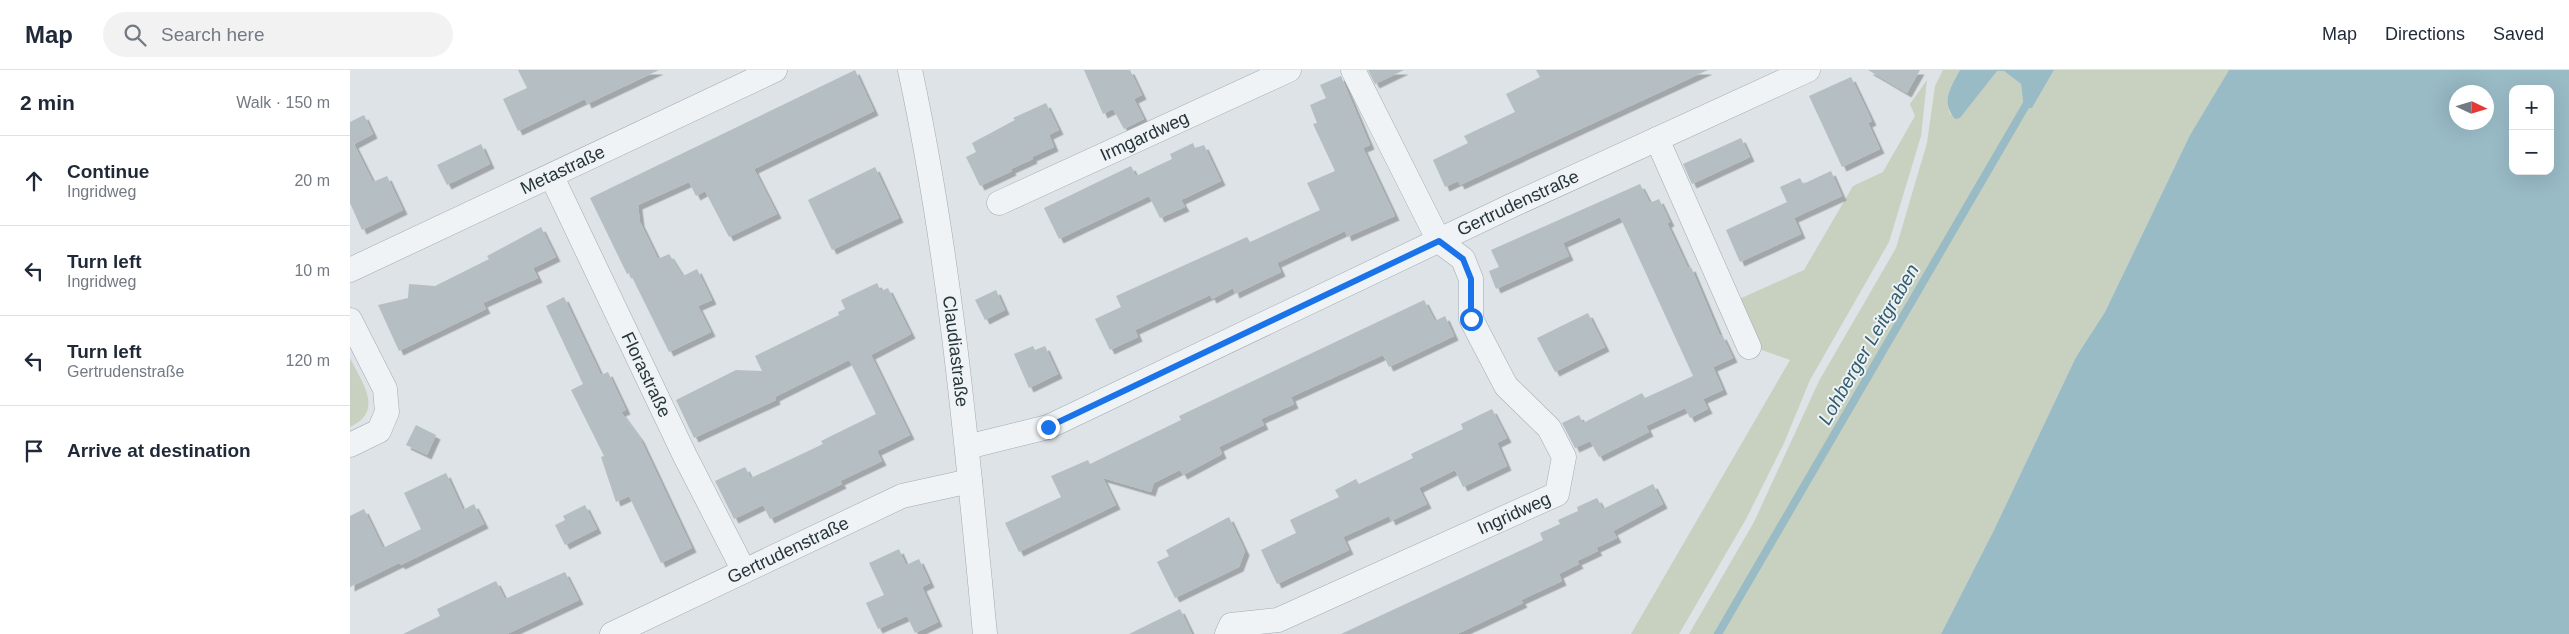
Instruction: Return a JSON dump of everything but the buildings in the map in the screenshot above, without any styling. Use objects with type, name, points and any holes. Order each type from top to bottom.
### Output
[{"type":"street","name":"Metastraße","points":[[350,270],[552,177],[775,70]]},
{"type":"street","name":"Claudiastraße","points":[[910,70],[928,161],[967,446],[985,634]]},
{"type":"street","name":"Irmgardweg","points":[[999,203],[1289,70]]},
{"type":"street","points":[[1353,70],[1439,241]]},
{"type":"street","name":"Gertrudenstraße","points":[[967,446],[1048,427],[1439,241],[1808,70]]},
{"type":"street","points":[[1657,139],[1749,347]]},
{"type":"street","name":"Florastraße","points":[[552,177],[684,456],[744,571]]},
{"type":"street","name":"Ingridweg","points":[[1227,634],[1231,625],[1278,620],[1557,494],[1564,457],[1549,428],[1506,386],[1471,319],[1471,279],[1463,259],[1439,241]]},
{"type":"street","points":[[350,320],[385,389],[387,412],[379,431],[350,445]]},
{"type":"street","name":"Gertrudenstraße","points":[[612,634],[902,496],[970,481]]},
{"type":"green space","points":[[1943,70],[1960,70],[1951,86],[1948,96],[1948,108],[1950,114],[1960,118],[1997,70],[2004,71],[2021,84],[2024,109],[2032,108],[2054,70],[2229,70],[2190,135],[2105,312],[2076,357],[1994,530],[1941,634],[1689,634],[1754,522],[1819,381],[1896,248],[1927,143],[1935,86]]},
{"type":"green space","points":[[1927,80],[1921,136],[1889,242],[1810,380],[1784,443],[1746,519],[1679,634],[1631,634],[1790,360],[1759,349],[1737,300],[1804,270],[1853,186],[1883,172],[1915,116],[1910,104]]},
{"type":"green space","points":[[350,358],[365,387],[369,405],[361,420],[350,427]]},
{"type":"water","points":[[1960,70],[2054,70],[2032,108],[2024,109],[2021,84],[2004,71],[1997,71],[1960,118],[1955,119],[1948,106],[1948,94]]},
{"type":"water","points":[[2229,70],[2569,70],[2569,634],[1941,634],[1994,530],[2076,357],[2105,312],[2190,135]]},
{"type":"waterway","name":"Lohberger Leitgraben","points":[[1718,634],[2029,100]]},
{"type":"route","points":[[1048,427],[1439,241],[1463,259],[1471,279],[1471,319]]}]
